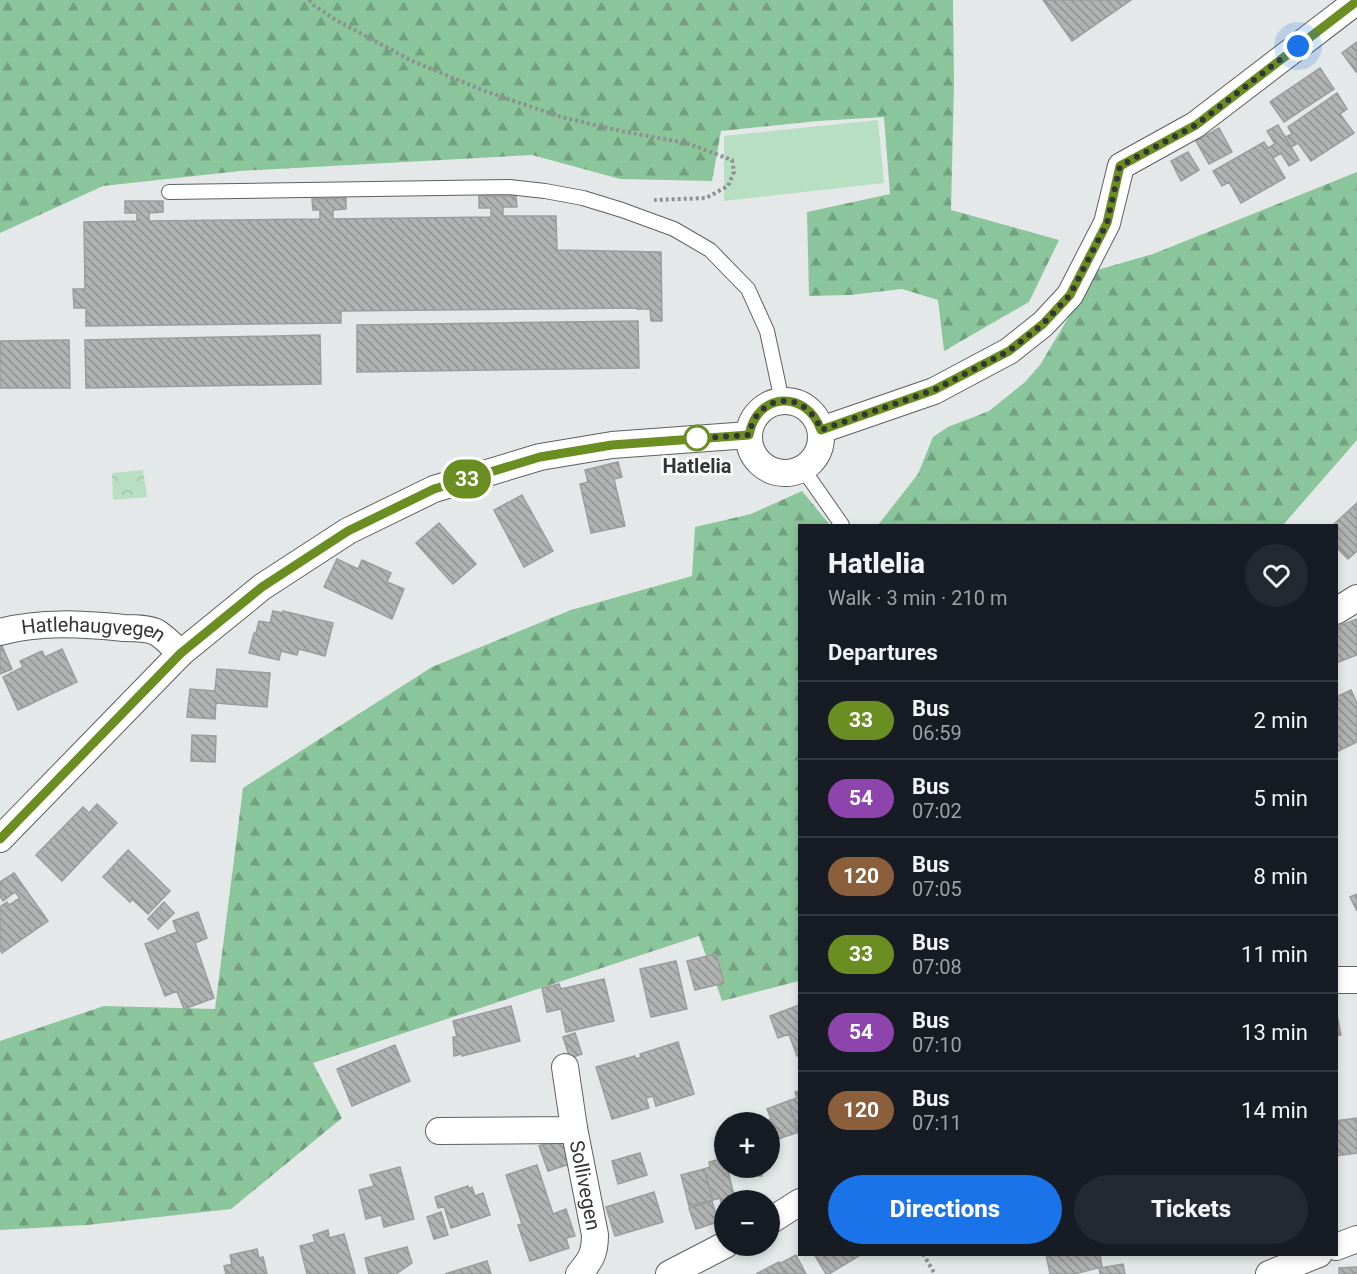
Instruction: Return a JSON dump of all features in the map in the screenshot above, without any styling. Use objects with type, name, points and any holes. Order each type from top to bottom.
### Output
[{"type":"street","points":[[821,430],[934,390],[1009,351],[1043,324],[1070,295],[1107,223],[1120,166],[1196,125],[1357,1]]},
{"type":"street","points":[[782,401],[803,405],[818,420],[821,430],[822,441],[812,462],[793,473],[782,474],[771,471],[754,457],[750,446],[751,425],[763,408],[772,403],[782,401]]},
{"type":"street","points":[[0,839],[181,653],[262,587],[348,531],[434,489],[540,457],[602,446],[749,435]]},
{"type":"street","points":[[1338,610],[1357,598]]},
{"type":"street","name":"Hatlehaugvegen","points":[[0,632],[10,629],[75,624],[144,629],[156,632],[181,653]]},
{"type":"street","points":[[1338,980],[1357,980]]},
{"type":"street","name":"Sollivegen","points":[[565,1068],[595,1235],[595,1248],[579,1274]]},
{"type":"street","name":"Sollivegen","points":[[439,1131],[574,1128]]},
{"type":"street","points":[[780,1215],[798,1203]]},
{"type":"street","points":[[1338,1246],[1357,1239]]},
{"type":"street","points":[[669,1274],[714,1251]]},
{"type":"street","points":[[1269,1274],[1314,1256]]},
{"type":"lane","points":[[169,192],[509,187],[583,198],[622,210],[674,229],[710,249],[748,289],[767,331],[782,401]]},
{"type":"lane","points":[[803,469],[841,524]]},
{"type":"path","points":[[309,0],[336,20],[365,37],[410,60],[482,90],[561,117],[686,143],[732,160],[734,172],[728,186],[706,198],[648,200],[622,210]]},
{"type":"path","points":[[924,1256],[935,1274]]},
{"type":"green space","points":[[0,0],[953,0],[951,210],[1059,240],[1029,302],[944,351],[938,300],[902,289],[850,295],[809,296],[807,212],[890,194],[884,117],[721,131],[712,181],[620,179],[532,155],[240,171],[103,186],[0,233]]},
{"type":"green space","points":[[878,120],[884,183],[724,201],[724,136]]},
{"type":"green space","points":[[1357,172],[1357,440],[1284,524],[879,524],[918,474],[933,437],[948,427],[989,411],[1025,382],[1040,365],[1097,270],[1153,254]]},
{"type":"green space","points":[[143,470],[147,497],[113,500],[112,473]]},
{"type":"green space","points":[[802,491],[829,524],[798,524],[798,981],[722,1001],[699,936],[313,1063],[342,1118],[231,1209],[87,1225],[0,1230],[0,1041],[104,1006],[215,1009],[243,788],[432,667],[571,610],[692,576],[695,527],[751,514]]},
{"type":"building","points":[[1043,0],[1131,0],[1072,41]]},
{"type":"building","points":[[1357,42],[1357,72],[1356,72],[1342,53]]},
{"type":"building","points":[[1320,68],[1334,89],[1284,122],[1270,102]]},
{"type":"building","points":[[1337,93],[1347,109],[1340,114],[1354,133],[1311,161],[1298,143],[1291,147],[1285,137],[1292,134],[1288,127]]},
{"type":"building","points":[[1278,125],[1299,160],[1289,166],[1281,153],[1273,158],[1285,178],[1241,203],[1229,182],[1222,186],[1213,171],[1264,142],[1268,148],[1275,144],[1267,131]]},
{"type":"building","points":[[1219,128],[1232,152],[1209,164],[1196,141]]},
{"type":"building","points":[[1188,152],[1199,170],[1181,181],[1171,161]]},
{"type":"building","points":[[479,196],[516,196],[517,207],[503,207],[503,216],[556,216],[557,250],[661,252],[662,321],[651,321],[650,309],[637,308],[341,311],[341,323],[86,326],[86,308],[74,308],[73,289],[85,289],[84,222],[137,221],[137,213],[125,213],[125,201],[163,201],[163,212],[149,213],[149,221],[320,219],[320,210],[313,210],[312,199],[346,198],[346,209],[333,210],[333,219],[491,217],[491,208],[479,208]]},
{"type":"building","points":[[638,321],[639,368],[357,372],[357,325]]},
{"type":"building","points":[[320,335],[321,384],[86,388],[85,340]]},
{"type":"building","points":[[69,340],[70,388],[0,388],[0,341]]},
{"type":"building","points":[[618,462],[622,477],[614,479],[625,526],[591,533],[580,484],[588,482],[585,470]]},
{"type":"building","points":[[522,495],[553,551],[524,567],[494,510]]},
{"type":"building","points":[[1357,503],[1357,551],[1348,559],[1338,549],[1338,524],[1334,524]]},
{"type":"building","points":[[439,523],[476,564],[453,584],[416,543]]},
{"type":"building","points":[[337,559],[358,569],[362,560],[391,573],[387,582],[404,589],[392,619],[324,587]]},
{"type":"building","points":[[273,611],[283,613],[283,611],[333,623],[325,656],[299,649],[297,655],[281,651],[279,660],[249,653],[259,621],[270,623]]},
{"type":"building","points":[[1357,619],[1357,655],[1338,662],[1338,626]]},
{"type":"building","points":[[2,646],[12,669],[0,674],[0,647]]},
{"type":"building","points":[[62,649],[77,682],[18,710],[3,677],[23,667],[20,661],[42,651],[45,657]]},
{"type":"building","points":[[217,669],[270,673],[267,707],[216,703],[215,719],[187,717],[190,689],[215,691]]},
{"type":"building","points":[[1351,690],[1357,703],[1357,742],[1338,751],[1338,696]]},
{"type":"building","points":[[192,735],[216,736],[215,762],[191,761]]},
{"type":"building","points":[[97,804],[117,823],[62,881],[36,855],[83,807],[89,813]]},
{"type":"building","points":[[128,850],[170,891],[148,914],[132,899],[130,902],[103,877]]},
{"type":"building","points":[[14,873],[48,921],[2,953],[0,949],[0,907],[7,902],[9,905],[20,898],[15,892],[3,901],[0,896],[0,882]]},
{"type":"building","points":[[1357,894],[1357,911],[1350,897]]},
{"type":"building","points":[[164,902],[174,913],[158,929],[148,919]]},
{"type":"building","points":[[198,912],[207,938],[195,943],[214,998],[184,1009],[177,991],[165,996],[145,944],[177,932],[173,921]]},
{"type":"building","points":[[716,954],[724,983],[695,990],[687,961]]},
{"type":"building","points":[[676,961],[687,1009],[651,1017],[640,969]]},
{"type":"building","points":[[604,979],[614,1021],[566,1032],[561,1009],[547,1012],[542,988],[559,984],[561,989]]},
{"type":"building","points":[[798,1005],[798,1056],[789,1034],[778,1038],[770,1016]]},
{"type":"building","points":[[511,1006],[520,1041],[454,1056],[453,1037],[457,1037],[453,1021]]},
{"type":"building","points":[[1338,1020],[1341,1035],[1338,1036]]},
{"type":"building","points":[[575,1033],[582,1054],[570,1058],[563,1037]]},
{"type":"building","points":[[678,1042],[694,1094],[656,1106],[653,1096],[646,1098],[649,1108],[612,1119],[596,1067],[635,1056],[636,1059],[641,1057],[640,1054]]},
{"type":"building","points":[[395,1045],[410,1081],[352,1106],[337,1069]]},
{"type":"building","points":[[798,1091],[798,1129],[788,1101],[797,1098],[795,1092]]},
{"type":"building","points":[[788,1101],[798,1132],[780,1138],[780,1112],[768,1112],[767,1109]]},
{"type":"building","points":[[1357,1118],[1357,1153],[1338,1156],[1338,1121]]},
{"type":"building","points":[[565,1137],[573,1163],[548,1171],[539,1146]]},
{"type":"building","points":[[640,1153],[647,1175],[618,1184],[612,1161]]},
{"type":"building","points":[[714,1161],[714,1178],[730,1178],[733,1190],[714,1190],[713,1200],[704,1169],[710,1167],[709,1162]]},
{"type":"building","points":[[537,1165],[553,1214],[566,1209],[575,1236],[566,1238],[569,1248],[530,1261],[518,1225],[522,1224],[506,1175]]},
{"type":"building","points":[[400,1167],[414,1219],[384,1227],[381,1215],[366,1219],[359,1190],[374,1186],[370,1175]]},
{"type":"building","points":[[704,1169],[713,1200],[689,1206],[681,1175]]},
{"type":"building","points":[[468,1186],[469,1189],[472,1187],[475,1196],[483,1193],[490,1215],[451,1228],[444,1207],[438,1208],[435,1197]]},
{"type":"building","points":[[654,1192],[663,1222],[615,1236],[606,1207]]},
{"type":"building","points":[[712,1201],[714,1223],[696,1229],[689,1208]]},
{"type":"building","points":[[441,1212],[448,1235],[434,1239],[427,1217]]},
{"type":"building","points":[[328,1230],[329,1238],[344,1234],[355,1273],[307,1274],[300,1246],[315,1242],[313,1235]]},
{"type":"building","points":[[407,1247],[412,1263],[396,1274],[369,1274],[365,1258]]},
{"type":"building","points":[[257,1249],[259,1258],[263,1257],[267,1274],[226,1274],[224,1266],[232,1264],[230,1255]]},
{"type":"building","points":[[796,1255],[806,1274],[785,1274],[779,1264]]},
{"type":"building","points":[[815,1256],[859,1256],[829,1274],[826,1274]]},
{"type":"building","points":[[1046,1256],[1100,1256],[1102,1267],[1074,1274],[1050,1274]]},
{"type":"building","points":[[487,1261],[491,1274],[445,1274]]},
{"type":"building","points":[[779,1262],[785,1274],[756,1274]]},
{"type":"building","points":[[1123,1264],[1125,1274],[1100,1274],[1099,1268]]},
{"type":"building","points":[[1357,1267],[1357,1274],[1339,1274],[1339,1268]]},
{"type":"bus line","name":"33","points":[[0,839],[181,653],[262,587],[365,522],[434,489],[540,457],[612,445],[749,435],[756,416],[772,403],[782,401],[803,405],[818,420],[821,430],[934,390],[1009,351],[1043,324],[1070,295],[1107,223],[1120,166],[1196,125],[1357,1]]},
{"type":"place","name":"Hatlelia","points":[[697,438]]},
{"type":"route","points":[[697,438],[690,439],[749,435],[751,425],[763,408],[782,401],[803,405],[818,420],[821,430],[934,390],[1009,351],[1043,324],[1070,295],[1107,223],[1120,166],[1196,125],[1298,46]]}]
